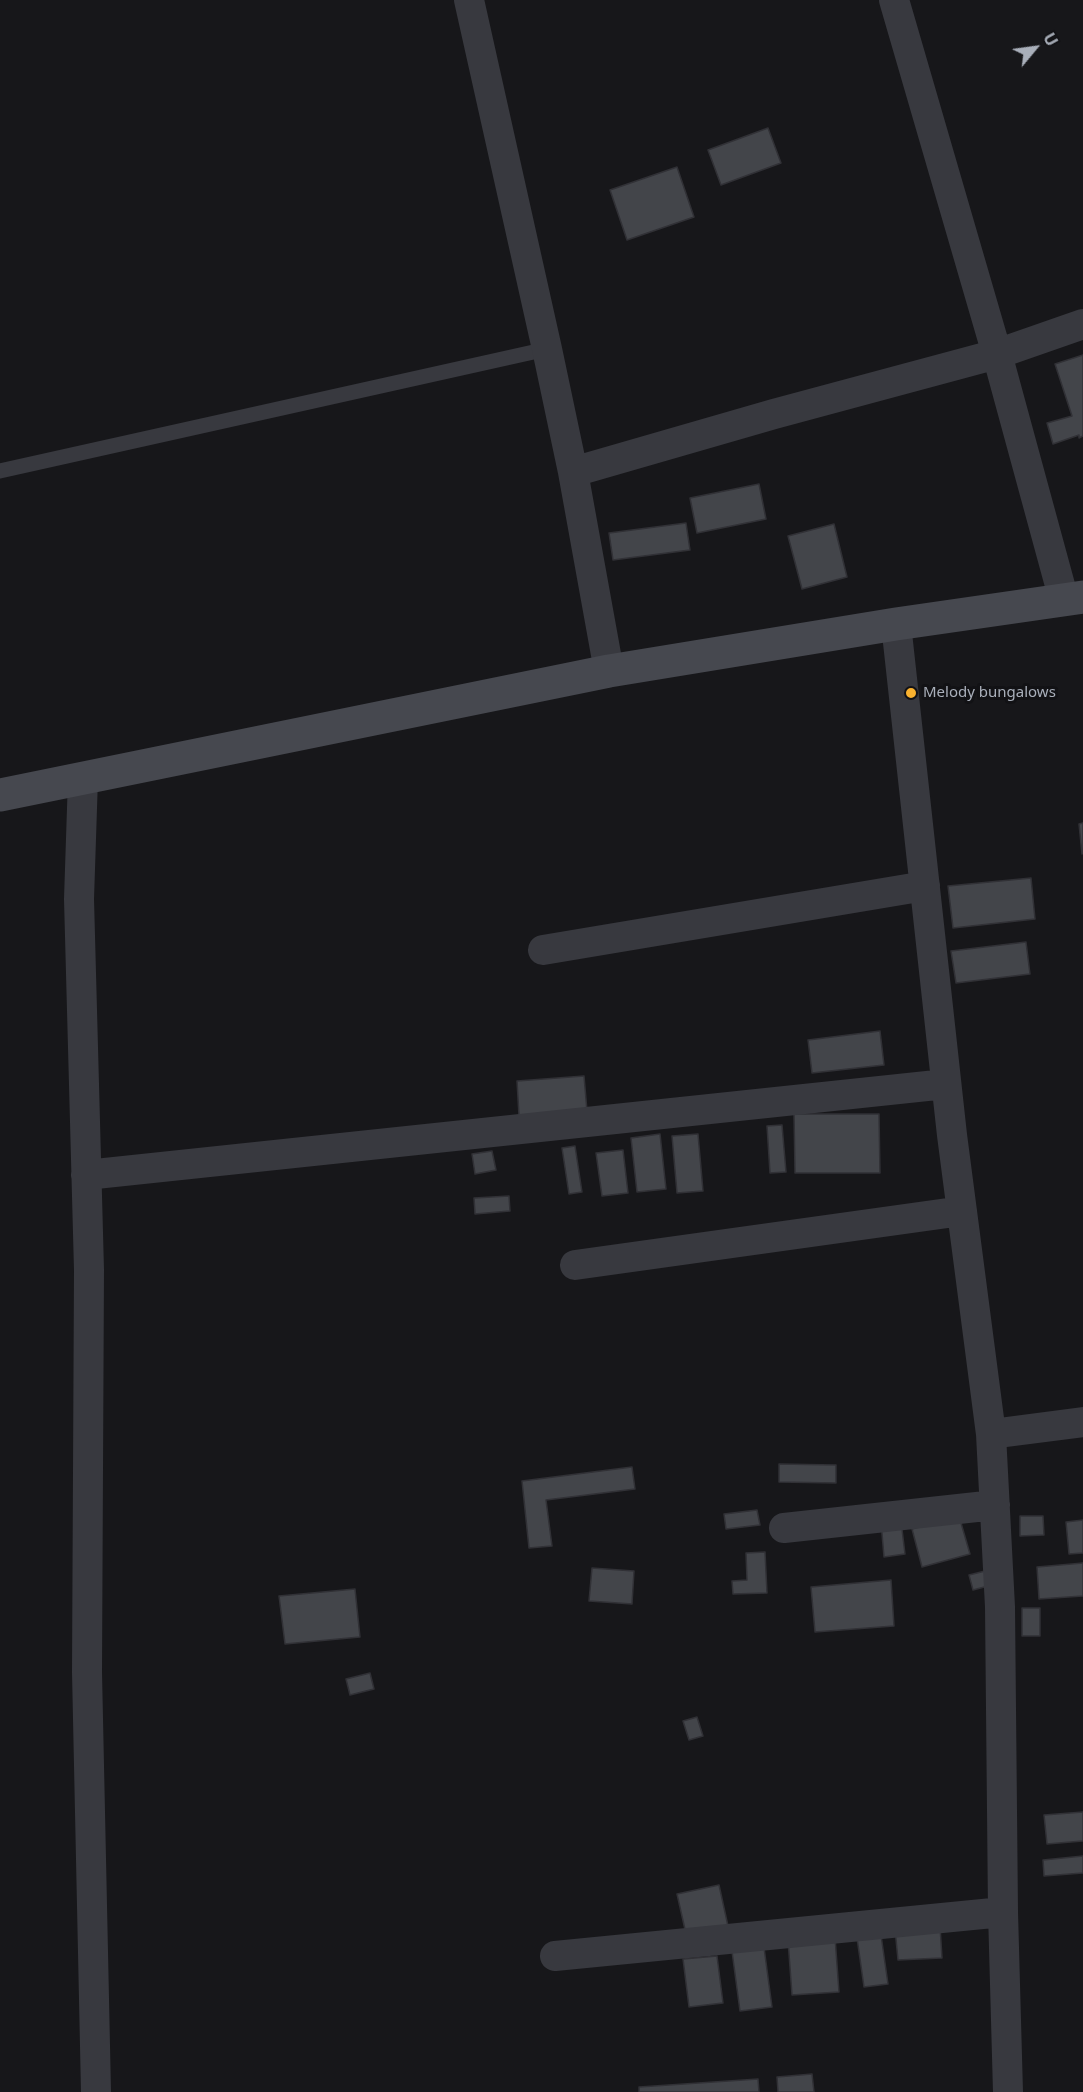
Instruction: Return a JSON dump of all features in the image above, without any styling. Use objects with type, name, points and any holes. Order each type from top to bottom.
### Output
[{"type":"street","points":[[469,0],[548,349],[609,671]]},
{"type":"street","points":[[0,795],[609,671],[896,624],[1073,598],[997,354],[894,0]]},
{"type":"street","points":[[573,472],[774,414],[997,354],[1083,324]]},
{"type":"street","points":[[896,624],[946,1084],[991,1434],[1000,1607],[1003,1912],[1008,2092]]},
{"type":"street","points":[[82,778],[79,899],[89,1270],[87,1672],[96,2092]]},
{"type":"street","points":[[543,950],[925,886]]},
{"type":"street","points":[[86,1175],[946,1084]]},
{"type":"street","points":[[575,1265],[962,1211]]},
{"type":"street","points":[[991,1434],[1083,1422]]},
{"type":"street","points":[[784,1528],[995,1506]]},
{"type":"street","points":[[555,1956],[1003,1912]]},
{"type":"lane","points":[[0,471],[548,349]]},
{"type":"building","points":[[768,128],[781,163],[721,185],[708,150]]},
{"type":"building","points":[[677,167],[694,217],[627,240],[610,190]]},
{"type":"building","points":[[1083,355],[1083,436],[1079,438],[1079,435],[1053,444],[1047,423],[1072,416],[1055,364]]},
{"type":"building","points":[[759,484],[766,519],[697,533],[690,498]]},
{"type":"building","points":[[686,523],[690,550],[613,560],[609,533]]},
{"type":"building","points":[[834,524],[847,577],[802,589],[788,536]]},
{"type":"building","points":[[1083,823],[1083,853],[1082,854],[1079,824]]},
{"type":"building","points":[[1031,878],[1035,919],[953,928],[948,886]]},
{"type":"building","points":[[1026,942],[1030,974],[956,983],[951,951]]},
{"type":"building","points":[[880,1031],[884,1065],[812,1073],[808,1040]]},
{"type":"building","points":[[584,1076],[587,1111],[519,1116],[517,1081]]},
{"type":"building","points":[[794,1114],[879,1114],[880,1173],[795,1173]]},
{"type":"building","points":[[782,1125],[786,1172],[770,1173],[767,1126]]},
{"type":"building","points":[[660,1134],[666,1189],[637,1192],[631,1138]]},
{"type":"building","points":[[698,1134],[703,1191],[677,1193],[672,1136]]},
{"type":"building","points":[[575,1146],[582,1192],[569,1194],[562,1148]]},
{"type":"building","points":[[623,1150],[628,1193],[602,1196],[596,1153]]},
{"type":"building","points":[[492,1151],[496,1170],[475,1174],[472,1154]]},
{"type":"building","points":[[509,1196],[510,1211],[475,1214],[474,1198]]},
{"type":"building","points":[[779,1464],[836,1465],[836,1483],[779,1482]]},
{"type":"building","points":[[632,1467],[635,1489],[546,1500],[552,1546],[529,1548],[522,1481]]},
{"type":"building","points":[[757,1510],[760,1525],[726,1529],[724,1514]]},
{"type":"building","points":[[959,1516],[970,1554],[922,1567],[912,1529]]},
{"type":"building","points":[[1020,1516],[1043,1516],[1044,1535],[1020,1536]]},
{"type":"building","points":[[1083,1520],[1083,1553],[1069,1554],[1066,1522]]},
{"type":"building","points":[[901,1521],[905,1554],[884,1557],[881,1522]]},
{"type":"building","points":[[765,1552],[767,1593],[733,1594],[732,1581],[747,1580],[746,1553]]},
{"type":"building","points":[[1083,1563],[1083,1596],[1039,1599],[1037,1567]]},
{"type":"building","points":[[592,1568],[634,1571],[632,1604],[589,1601]]},
{"type":"building","points":[[985,1571],[988,1586],[973,1590],[969,1575]]},
{"type":"building","points":[[891,1580],[894,1626],[815,1632],[811,1587]]},
{"type":"building","points":[[355,1589],[360,1637],[285,1644],[279,1596]]},
{"type":"building","points":[[1022,1608],[1040,1608],[1040,1636],[1022,1636]]},
{"type":"building","points":[[370,1673],[374,1689],[350,1695],[346,1679]]},
{"type":"building","points":[[697,1717],[703,1736],[689,1740],[683,1721]]},
{"type":"building","points":[[1083,1812],[1083,1841],[1047,1844],[1044,1815]]},
{"type":"building","points":[[1083,1856],[1083,1873],[1044,1876],[1043,1860]]},
{"type":"building","points":[[719,1885],[728,1926],[686,1934],[677,1894]]},
{"type":"building","points":[[940,1926],[942,1958],[898,1960],[895,1929]]},
{"type":"building","points":[[881,1935],[888,1984],[864,1987],[857,1938]]},
{"type":"building","points":[[835,1937],[839,1992],[792,1995],[788,1940]]},
{"type":"building","points":[[763,1940],[772,2007],[740,2011],[731,1944]]},
{"type":"building","points":[[717,1956],[723,2003],[689,2007],[683,1959]]},
{"type":"building","points":[[812,2074],[814,2092],[778,2092],[777,2077]]},
{"type":"building","points":[[758,2079],[759,2092],[639,2092],[639,2087]]},
{"type":"place","name":"Melody bungalows","points":[[911,693]]}]
